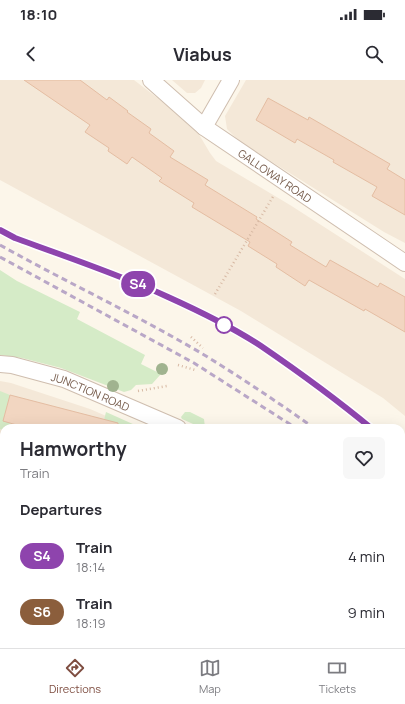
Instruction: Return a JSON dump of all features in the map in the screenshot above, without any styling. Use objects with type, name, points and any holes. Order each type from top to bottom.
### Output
[{"type":"street","name":"GALLOWAY ROAD","points":[[151,80],[204,127],[405,263]]},
{"type":"street","points":[[204,127],[231,80]]},
{"type":"street","name":"JUNCTION ROAD","points":[[0,364],[12,365],[64,379],[169,424]]},
{"type":"path","points":[[215,294],[283,181]]},
{"type":"path","points":[[191,336],[203,348]]},
{"type":"path","points":[[178,365],[195,370]]},
{"type":"shaded area","points":[[0,80],[134,80],[194,126],[216,161],[290,205],[405,279],[405,416],[383,398],[241,311],[0,180]]},
{"type":"shaded area","points":[[172,80],[205,80],[201,88],[195,93],[187,93]]},
{"type":"shaded area","points":[[246,80],[405,80],[405,243],[384,232],[240,142],[227,129],[225,116]]},
{"type":"shaded area","points":[[0,381],[11,383],[90,409],[125,424],[0,424]]},
{"type":"green space","points":[[0,270],[17,281],[80,312],[77,319],[145,355],[141,364],[161,374],[152,384],[136,385],[131,390],[124,392],[61,368],[22,358],[0,355]]},
{"type":"green space","points":[[0,391],[10,395],[4,421],[12,423],[0,424]]},
{"type":"green space","points":[[106,412],[133,424],[103,424]]},
{"type":"green space","points":[[185,412],[190,412],[204,419],[205,424],[193,424],[182,419],[181,417]]},
{"type":"building","points":[[24,80],[80,80],[107,100],[109,97],[151,129],[149,133],[174,151],[170,157],[208,180],[205,185],[257,217],[256,219],[292,242],[290,245],[326,267],[330,260],[378,287],[380,283],[405,297],[405,332],[309,280],[305,286],[276,267],[277,264],[248,246],[250,242],[192,207],[194,203],[159,181],[162,178],[132,157],[127,164],[108,151],[109,148],[85,132],[90,125]]},
{"type":"building","points":[[268,98],[308,120],[309,117],[390,164],[387,169],[405,180],[405,215],[372,196],[377,187],[333,162],[334,160],[297,139],[295,143],[256,120]]},
{"type":"building","points":[[10,395],[118,424],[13,424],[3,421]]},
{"type":"railway","points":[[0,230],[15,238],[111,273],[149,289],[192,308],[227,326],[261,346],[331,396],[366,424]]},
{"type":"railway","points":[[0,245],[155,327],[206,356],[261,391],[308,424]]},
{"type":"railway","points":[[0,257],[194,363],[290,424]]},
{"type":"train","name":"S4","points":[[0,230],[15,238],[110,273],[167,297],[215,320],[260,346],[314,384],[366,424]]}]
